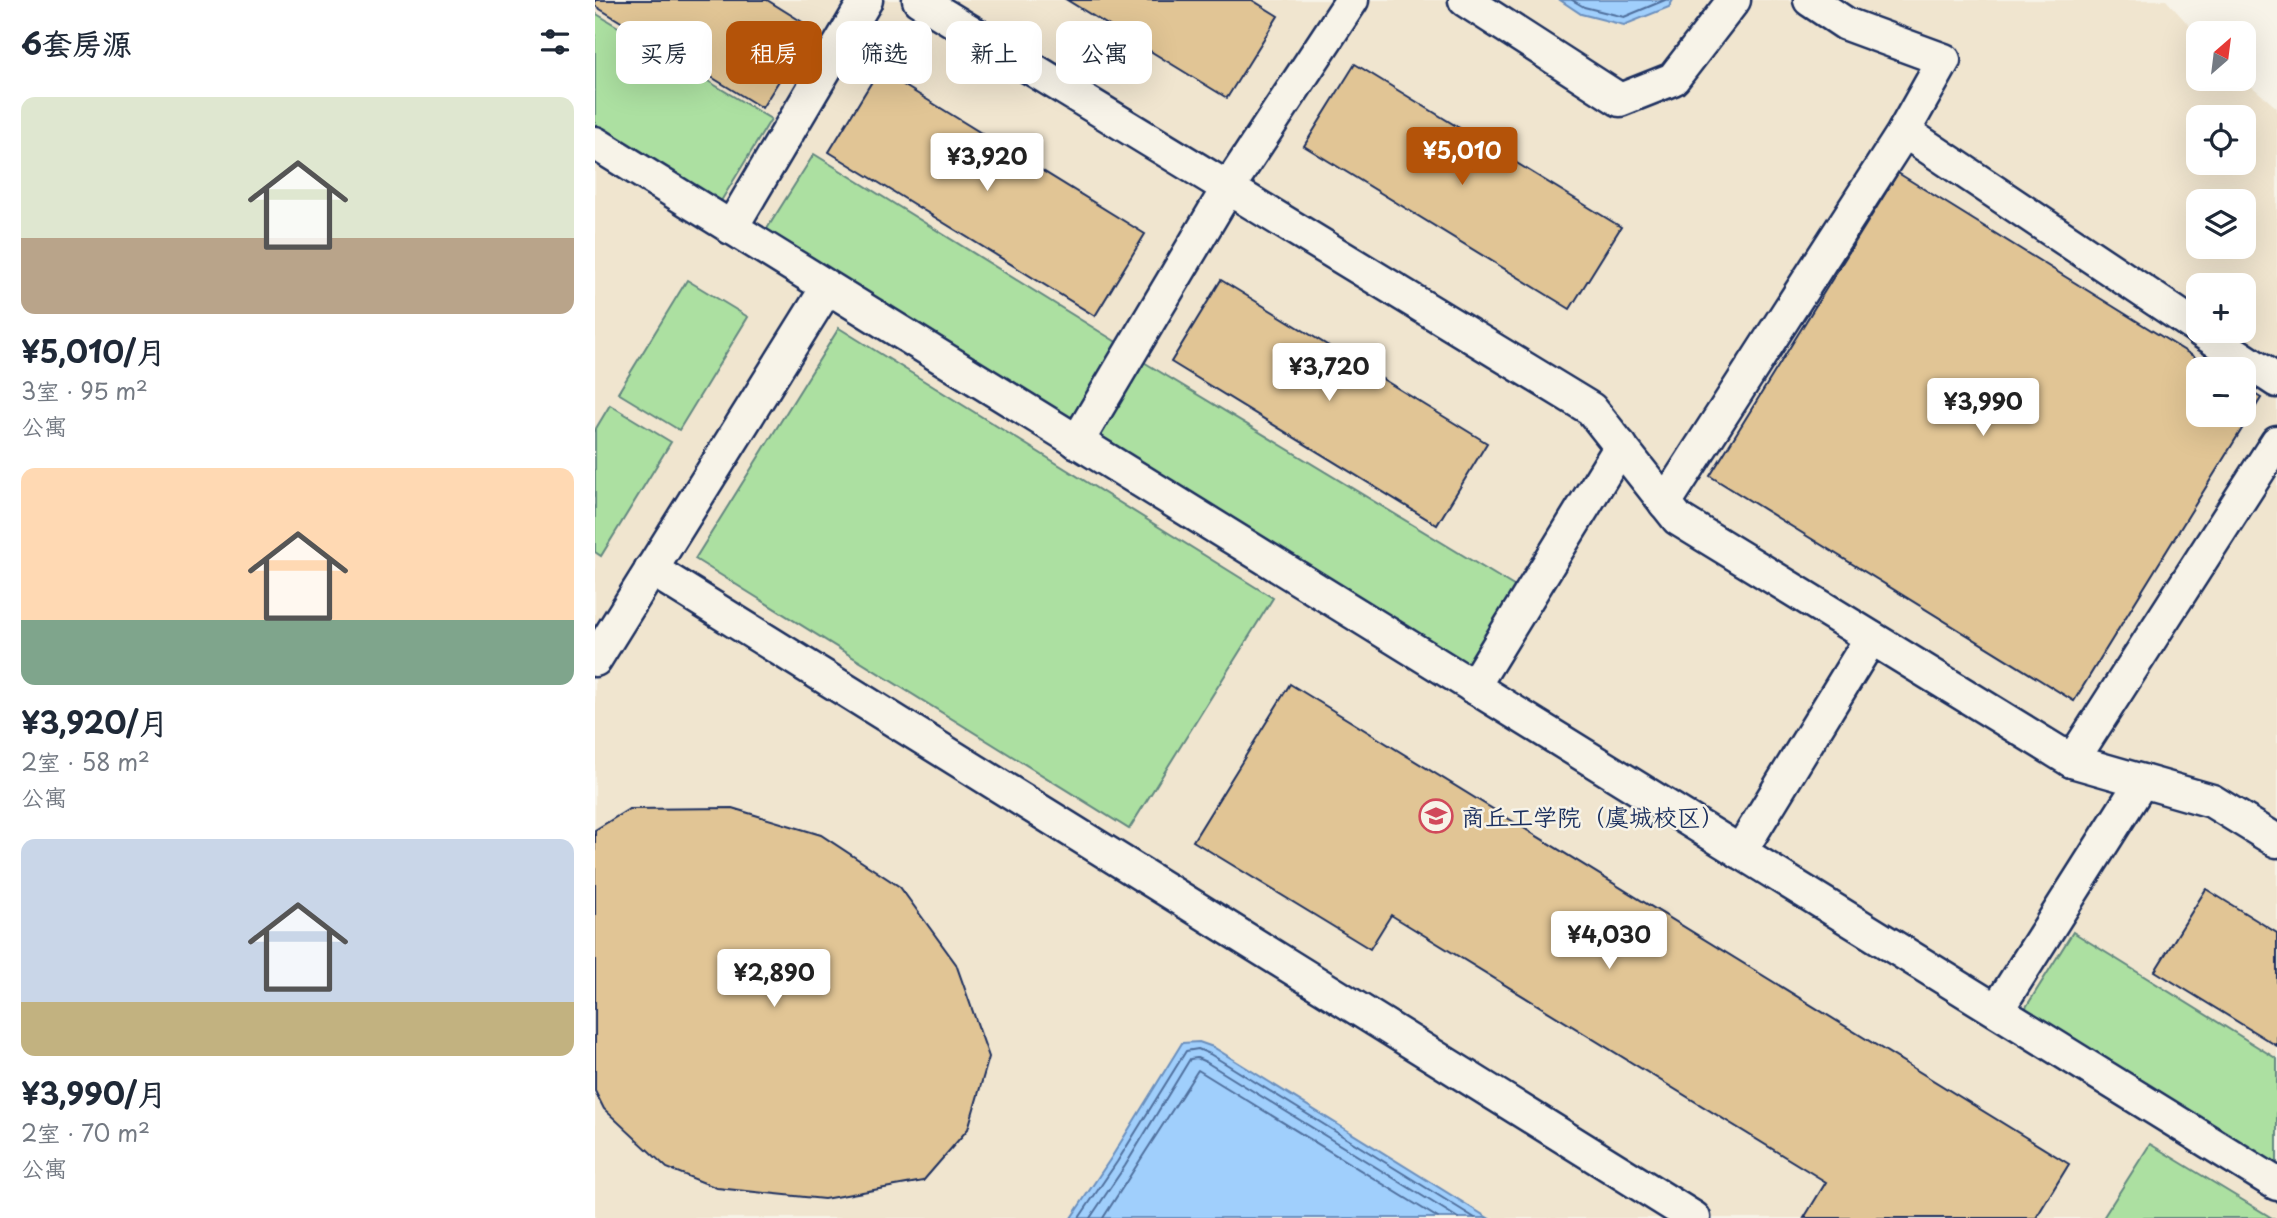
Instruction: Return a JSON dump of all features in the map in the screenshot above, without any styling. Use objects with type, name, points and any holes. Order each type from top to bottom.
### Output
[{"type":"lane","points":[[731,228],[866,0]]},
{"type":"lane","points":[[919,0],[1591,408],[1678,519],[2072,761],[2213,801],[2277,841]]},
{"type":"lane","points":[[1077,442],[1229,188],[1352,0]]},
{"type":"lane","points":[[1465,0],[1620,100],[1673,79],[1734,0]]},
{"type":"lane","points":[[1665,503],[1905,130],[1944,60],[1846,24],[1809,0]]},
{"type":"lane","points":[[1905,130],[1903,131],[2186,321]]},
{"type":"lane","points":[[595,143],[2277,1184]]},
{"type":"lane","points":[[595,660],[827,288]]},
{"type":"lane","points":[[2220,343],[2277,381]]},
{"type":"lane","points":[[2072,761],[2277,442]]},
{"type":"lane","points":[[1473,687],[1621,446]]},
{"type":"lane","points":[[652,569],[1694,1218]]},
{"type":"lane","points":[[1740,852],[1871,638]]},
{"type":"lane","points":[[1997,1010],[2142,781]]},
{"type":"shaded area","name":"商丘工学院（虞城校区）","points":[[595,0],[2166,0],[2186,22],[2186,91],[2256,90],[2277,108],[2277,1218],[595,1218]]},
{"type":"green space","points":[[595,13],[616,26],[616,84],[712,83],[771,119],[721,201],[595,125]]},
{"type":"green space","points":[[814,154],[1118,343],[1069,421],[765,232]]},
{"type":"green space","points":[[687,280],[748,317],[679,430],[618,393]]},
{"type":"green space","points":[[839,328],[1273,598],[1129,829],[695,559]]},
{"type":"green space","points":[[1142,361],[1517,588],[1468,668],[1093,441]]},
{"type":"green space","points":[[610,405],[671,442],[601,556],[595,552],[595,430]]},
{"type":"green space","points":[[2073,932],[2277,1059],[2277,1170],[2023,1012]]},
{"type":"green space","points":[[2150,1144],[2272,1218],[2103,1218]]},
{"type":"water","points":[[1560,0],[1673,0],[1669,7],[1624,25],[1581,14]]},
{"type":"water","points":[[1199,1042],[1213,1047],[1488,1218],[1071,1218],[1182,1043]]},
{"type":"building","points":[[595,0],[767,0],[801,21],[726,21],[726,84],[777,84],[762,108],[712,77],[712,21],[620,21],[595,6]]},
{"type":"building","points":[[1067,0],[1252,0],[1278,16],[1227,98],[1152,52],[1152,21],[1101,21]]},
{"type":"building","points":[[1355,64],[1621,227],[1570,309],[1304,146]]},
{"type":"building","points":[[870,84],[902,84],[1145,234],[1095,316],[829,152]]},
{"type":"building","points":[[1898,173],[2195,357],[2186,357],[2186,427],[2243,427],[2074,701],[1710,476]]},
{"type":"building","points":[[1221,280],[1487,443],[1437,525],[1171,362]]},
{"type":"building","points":[[1290,684],[2069,1164],[2036,1218],[1804,1218],[1826,1182],[1391,915],[1370,949],[1193,841]]},
{"type":"building","points":[[732,808],[821,835],[900,887],[956,964],[989,1057],[968,1129],[923,1181],[824,1199],[717,1188],[667,1168],[604,1109],[595,1091],[595,830],[629,809]]},
{"type":"building","points":[[2206,889],[2277,933],[2277,1046],[2155,971]]},
{"type":"place","name":"商丘工学院（虞城校区）","points":[[1436,816]]}]
